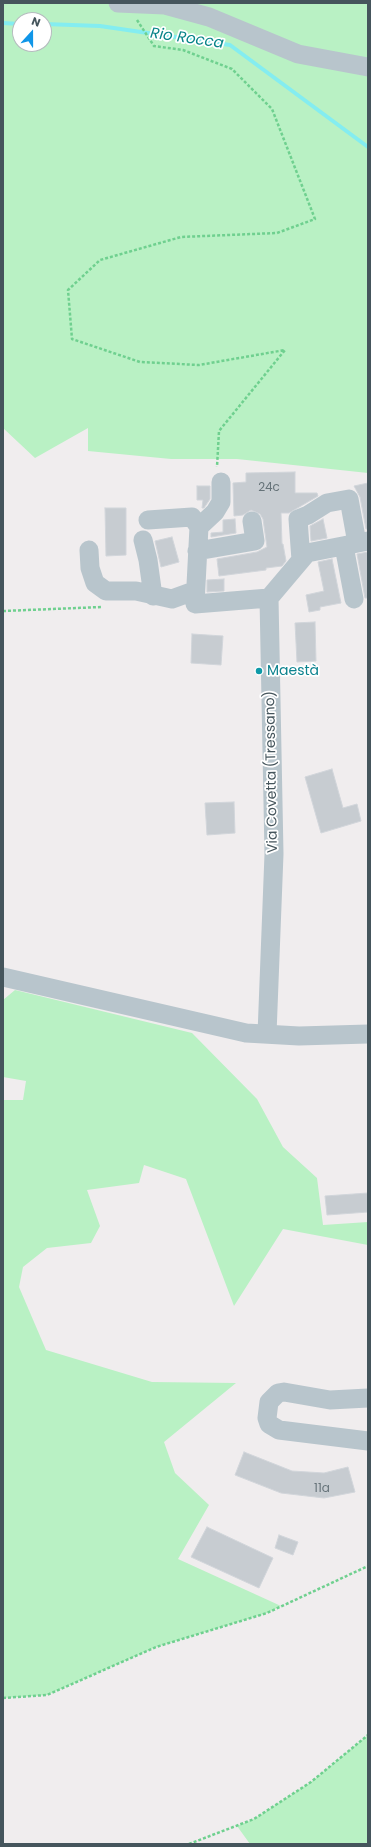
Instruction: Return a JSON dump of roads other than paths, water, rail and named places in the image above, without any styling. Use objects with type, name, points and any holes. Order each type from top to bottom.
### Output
[{"type":"street","points":[[118,3],[165,5],[209,17],[298,54],[368,67]]},
{"type":"street","points":[[199,527],[215,512],[221,502],[219,475]]},
{"type":"street","points":[[301,560],[298,519],[308,515],[326,503],[349,499],[356,544],[354,599]]},
{"type":"street","points":[[148,520],[192,517],[199,527],[194,591],[195,604],[270,598],[307,553],[356,544]]},
{"type":"street","points":[[197,551],[255,541],[252,521]]},
{"type":"street","points":[[143,540],[148,560],[153,596]]},
{"type":"street","points":[[89,550],[90,568],[95,584],[106,591],[136,591],[172,599],[194,591]]},
{"type":"street","name":"Via Covetta (Tressano)","points":[[268,1034],[274,854],[270,598]]},
{"type":"street","points":[[3,977],[246,1033],[299,1036],[368,1034]]},
{"type":"street","points":[[368,1398],[330,1400],[284,1392],[278,1393],[269,1402],[267,1418],[269,1424],[279,1430],[368,1441]]},
{"type":"waterway","name":"Rio Rocca","points":[[3,23],[12,24]]},
{"type":"waterway","name":"Rio Rocca","points":[[52,24],[100,26],[230,45],[368,147]]},
{"type":"place","name":"Maestà","points":[[259,671]]}]
